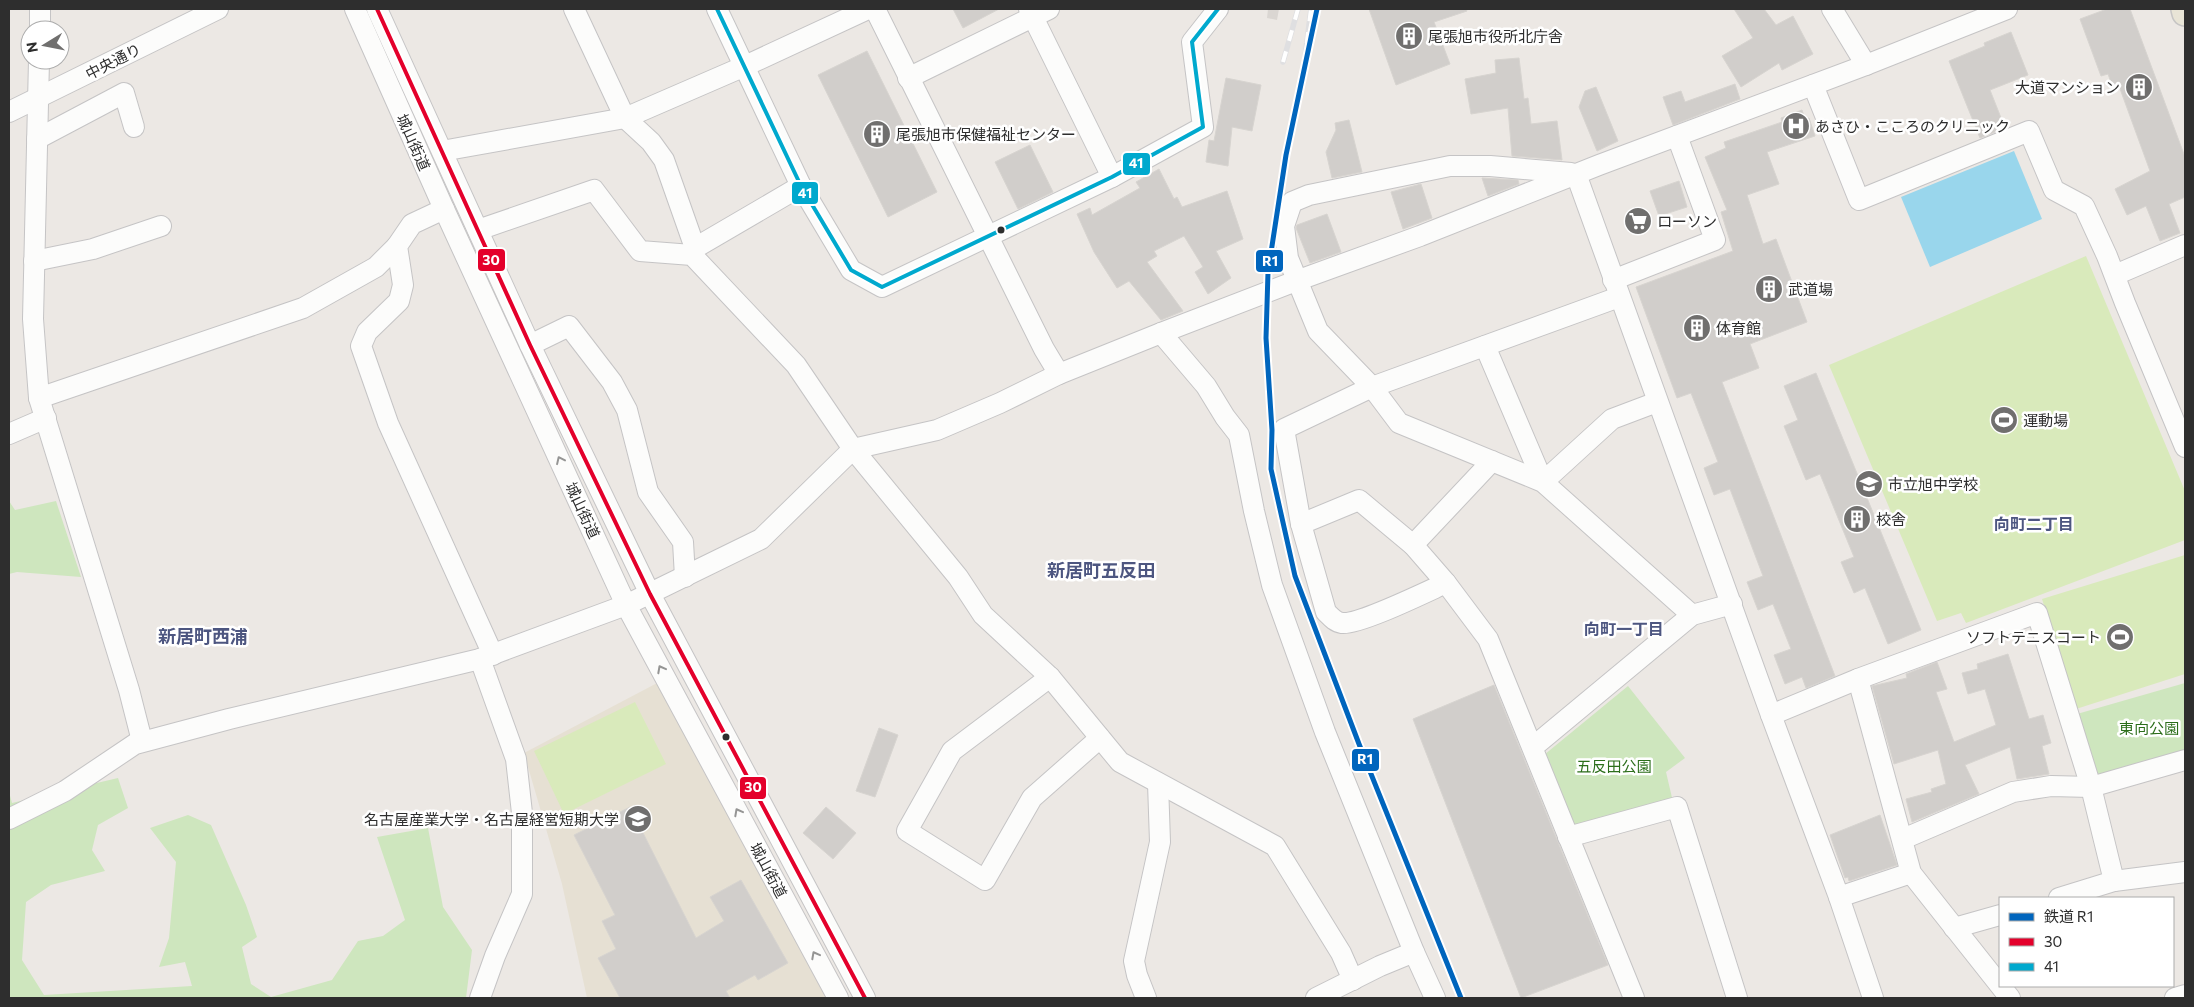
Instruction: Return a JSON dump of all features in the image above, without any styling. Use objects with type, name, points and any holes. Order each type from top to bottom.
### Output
[{"type":"street","name":"中央通り","points":[[9,112],[218,9]]},
{"type":"street","name":"城山街道","points":[[355,9],[444,209],[626,605],[838,998]]},
{"type":"street","name":"城山街道","points":[[376,9],[530,345],[650,594],[865,998]]},
{"type":"street","points":[[574,9],[625,118],[651,142],[664,160],[694,251],[796,365],[853,449],[958,577],[983,615],[1050,677],[1120,762],[1275,846],[1341,952],[1353,980]]},
{"type":"street","points":[[717,9],[801,186],[851,270],[882,288],[1112,177],[1203,127],[1192,42],[1218,9]]},
{"type":"street","points":[[442,151],[625,118],[745,66],[868,9]]},
{"type":"street","points":[[875,9],[1044,349],[1059,374]]},
{"type":"street","points":[[1832,9],[1866,65]]},
{"type":"street","points":[[9,819],[65,791],[142,741],[487,657],[626,605],[761,539],[853,449],[937,430],[1000,403],[1059,374],[1161,333],[1296,280],[1420,236],[1576,174],[1866,65],[2007,9]]},
{"type":"street","points":[[908,78],[1037,11],[1112,177]]},
{"type":"street","points":[[39,70],[33,319],[39,398],[129,690],[142,741]]},
{"type":"street","points":[[1812,85],[1859,200],[2029,131],[2054,190],[2084,206],[2115,275],[2185,447]]},
{"type":"street","points":[[37,139],[124,93],[134,127]]},
{"type":"street","points":[[1446,584],[1358,621],[1340,623],[1333,619],[1326,612],[1301,524],[1284,429],[1372,387],[1485,346],[1616,288],[1716,240],[1677,136]]},
{"type":"street","points":[[1576,174],[1490,166],[1450,166],[1309,195],[1292,202],[1284,226],[1288,258],[1318,331],[1372,387],[1399,423],[1543,482],[1692,615]]},
{"type":"street","points":[[1576,174],[1771,715],[1839,896],[1873,998]]},
{"type":"street","points":[[478,230],[594,190],[640,251],[694,251],[801,186]]},
{"type":"street","points":[[39,398],[303,308],[376,267],[396,246],[412,224],[444,209]]},
{"type":"street","points":[[34,261],[93,249],[161,226]]},
{"type":"street","points":[[2115,275],[2185,245]]},
{"type":"street","points":[[396,246],[403,285],[399,302],[367,332],[361,346],[388,424],[487,657],[516,759],[522,813],[522,894],[495,956],[480,998]]},
{"type":"street","points":[[530,345],[569,326],[612,382],[627,410],[648,492],[682,542],[685,577]]},
{"type":"street","points":[[1161,333],[1206,386],[1225,417],[1239,435],[1254,511],[1272,585],[1325,732],[1414,952],[1435,998]]},
{"type":"street","points":[[1485,346],[1543,482]]},
{"type":"street","points":[[1543,482],[1612,419],[1658,402]]},
{"type":"street","points":[[9,434],[46,418]]},
{"type":"street","points":[[1413,545],[1492,461]]},
{"type":"street","points":[[1301,524],[1359,500],[1413,545],[1488,639],[1634,998]]},
{"type":"street","points":[[1533,747],[1692,615],[1732,604]]},
{"type":"street","points":[[1771,715],[1858,679],[2037,613],[2091,787],[2114,882]]},
{"type":"street","points":[[1050,677],[952,752],[907,831],[985,880],[1032,798],[1100,738]]},
{"type":"street","points":[[1858,679],[1911,873],[1999,984]]},
{"type":"street","points":[[1902,839],[2013,792],[2051,786],[2091,787],[2185,760]]},
{"type":"street","points":[[1146,998],[1134,962],[1160,842],[1158,782]]},
{"type":"street","points":[[1568,837],[1677,807],[1737,998]]},
{"type":"street","points":[[2062,897],[2114,882],[2185,872]]},
{"type":"street","points":[[1839,896],[1911,873]]},
{"type":"street","points":[[1954,928],[1999,915]]},
{"type":"street","points":[[1316,998],[1380,966],[1414,952]]},
{"type":"street","points":[[2001,987],[2010,998]]},
{"type":"street","points":[[2174,998],[2185,995]]},
{"type":"shaded area","points":[[1268,9],[1279,9],[1277,20],[1267,18]]},
{"type":"shaded area","name":"名古屋産業大学・名古屋経営短期大学","points":[[661,681],[826,998],[587,998],[562,884],[524,753]]},
{"type":"green space","name":"運動場","points":[[2086,256],[2185,491],[2185,540],[1966,623],[1961,613],[1937,621],[1829,365]]},
{"type":"green space","points":[[9,501],[15,510],[56,501],[81,577],[17,572],[9,574]]},
{"type":"green space","name":"ソフトテニスコート","points":[[2185,555],[2185,674],[2076,709],[2042,599]]},
{"type":"green space","name":"東向公園","points":[[2185,683],[2185,752],[2096,778],[2077,714]]},
{"type":"green space","name":"五反田公園","points":[[1628,686],[1685,758],[1666,772],[1673,802],[1575,833],[1544,755]]},
{"type":"green space","points":[[635,702],[666,764],[564,814],[534,751]]},
{"type":"green space","points":[[118,778],[128,808],[98,825],[92,850],[105,871],[51,885],[26,902],[22,960],[44,995],[192,986],[185,962],[159,967],[169,938],[176,862],[150,828],[188,815],[211,825],[246,905],[257,937],[242,947],[251,984],[271,997],[332,980],[358,941],[383,936],[405,920],[377,837],[428,828],[443,907],[472,950],[466,998],[9,998],[9,792],[12,803]]},
{"type":"water","points":[[2014,151],[2042,219],[1930,267],[1901,197]]},
{"type":"building","points":[[953,9],[999,9],[963,28]]},
{"type":"building","name":"尾張旭市役所北庁舎","points":[[1369,9],[1466,9],[1467,11],[1434,22],[1450,64],[1396,85]]},
{"type":"building","points":[[1734,9],[1764,9],[1776,25],[1793,16],[1813,54],[1782,70],[1779,63],[1741,87],[1722,56],[1753,38]]},
{"type":"building","name":"大道マンション","points":[[2107,9],[2130,9],[2185,157],[2185,197],[2169,204],[2180,233],[2160,241],[2146,206],[2127,215],[2115,189],[2150,171],[2119,86],[2113,88],[2108,74],[2101,76],[2080,19]]},
{"type":"building","points":[[2011,32],[2028,75],[1990,90],[2005,128],[1980,138],[1949,61],[1985,46],[1984,43]]},
{"type":"building","name":"尾張旭市保健福祉センター","points":[[867,51],[937,192],[888,217],[818,75]]},
{"type":"building","points":[[1519,58],[1524,99],[1528,98],[1531,124],[1557,121],[1562,160],[1512,156],[1508,108],[1471,114],[1465,79],[1496,73],[1495,60]]},
{"type":"building","points":[[1226,78],[1261,85],[1252,131],[1232,127],[1228,166],[1206,162],[1209,140],[1214,141]]},
{"type":"building","points":[[1735,84],[1740,99],[1673,125],[1663,97],[1681,91],[1685,102]]},
{"type":"building","points":[[1596,87],[1618,141],[1597,151],[1579,107],[1585,91]]},
{"type":"building","points":[[1802,110],[1805,119],[1809,118],[1815,136],[1767,152],[1779,184],[1747,195],[1763,244],[1776,239],[1807,322],[1750,344],[1759,368],[1722,382],[1835,676],[1806,688],[1802,677],[1785,684],[1774,655],[1791,649],[1773,604],[1758,610],[1747,582],[1763,576],[1730,489],[1714,495],[1704,468],[1718,462],[1691,393],[1677,398],[1636,287],[1733,251],[1721,212],[1727,210],[1705,157],[1726,148],[1724,142],[1782,122],[1781,118]]},
{"type":"building","points":[[1349,120],[1362,172],[1332,178],[1326,152],[1336,130],[1335,123]]},
{"type":"building","points":[[1030,145],[1053,192],[1018,209],[995,162]]},
{"type":"building","points":[[1159,169],[1174,199],[1177,197],[1182,207],[1227,191],[1243,239],[1216,251],[1231,278],[1208,294],[1195,272],[1203,267],[1184,236],[1154,251],[1157,256],[1147,262],[1183,311],[1161,320],[1129,281],[1117,288],[1094,252],[1077,214],[1090,208],[1092,215],[1140,188],[1136,182]]},
{"type":"building","points":[[1482,178],[1518,180],[1519,184],[1488,196]]},
{"type":"building","points":[[1679,181],[1687,207],[1659,216],[1650,191]]},
{"type":"building","points":[[1421,184],[1432,218],[1403,229],[1391,192]]},
{"type":"building","points":[[1327,214],[1341,252],[1310,263],[1296,228],[1297,225]]},
{"type":"building","name":"校舎","points":[[1816,373],[1921,630],[1888,644],[1865,588],[1854,593],[1841,562],[1854,557],[1820,474],[1806,480],[1784,426],[1798,420],[1784,386]]},
{"type":"building","points":[[2008,654],[2029,719],[2043,715],[2051,743],[2042,746],[2049,774],[2017,779],[2010,747],[1965,765],[1979,794],[1912,822],[1906,799],[1932,792],[1931,789],[1946,784],[1938,750],[1894,764],[1872,686],[1907,678],[1906,674],[1937,662],[1947,689],[1936,692],[1954,742],[1996,725],[1985,689],[1968,694],[1962,673],[1978,669],[1977,664]]},
{"type":"building","points":[[1494,685],[1608,965],[1521,998],[1413,719]]},
{"type":"building","points":[[879,728],[898,735],[875,797],[856,791]]},
{"type":"building","points":[[630,807],[696,938],[724,921],[710,897],[741,880],[788,963],[758,980],[755,975],[726,991],[730,998],[620,998],[598,958],[616,949],[602,921],[615,915],[574,835]]},
{"type":"building","points":[[826,807],[856,833],[833,859],[803,833]]},
{"type":"building","points":[[1880,815],[1897,865],[1849,881],[1848,877],[1845,878],[1830,835]]},
{"type":"railway","points":[[1283,62],[1298,9]]},
{"type":"railway","points":[[1304,65],[1311,9]]},
{"type":"rail line","name":"R1","points":[[1317,9],[1286,155],[1268,272],[1266,338],[1272,430],[1271,469],[1295,576],[1359,744],[1461,998]]},
{"type":"transit line","name":"30","points":[[377,9],[530,345],[650,594],[865,998]]},
{"type":"transit line","name":"41","points":[[717,9],[801,186],[851,270],[882,287],[1112,177],[1203,127],[1192,42],[1218,9]]},
{"type":"place","name":"尾張旭市役所北庁舎","points":[[1409,36]]},
{"type":"place","name":"大道マンション","points":[[2139,87]]},
{"type":"place","name":"あさひ・こころのクリニック","points":[[1796,126]]},
{"type":"place","name":"尾張旭市保健福祉センター","points":[[877,134]]},
{"type":"place","name":"ローソン","points":[[1638,221]]},
{"type":"place","name":"武道場","points":[[1769,289]]},
{"type":"place","name":"体育館","points":[[1697,328]]},
{"type":"place","name":"運動場","points":[[2004,420]]},
{"type":"place","name":"市立旭中学校","points":[[1869,484]]},
{"type":"place","name":"校舎","points":[[1857,519]]},
{"type":"place","name":"ソフトテニスコート","points":[[2120,637]]},
{"type":"place","name":"名古屋産業大学・名古屋経営短期大学","points":[[638,819]]},
{"type":"district","name":"向町二丁目","points":[[2034,523]]},
{"type":"district","name":"新居町五反田","points":[[1101,570]]},
{"type":"district","name":"向町一丁目","points":[[1624,628]]},
{"type":"district","name":"新居町西浦","points":[[203,636]]}]
